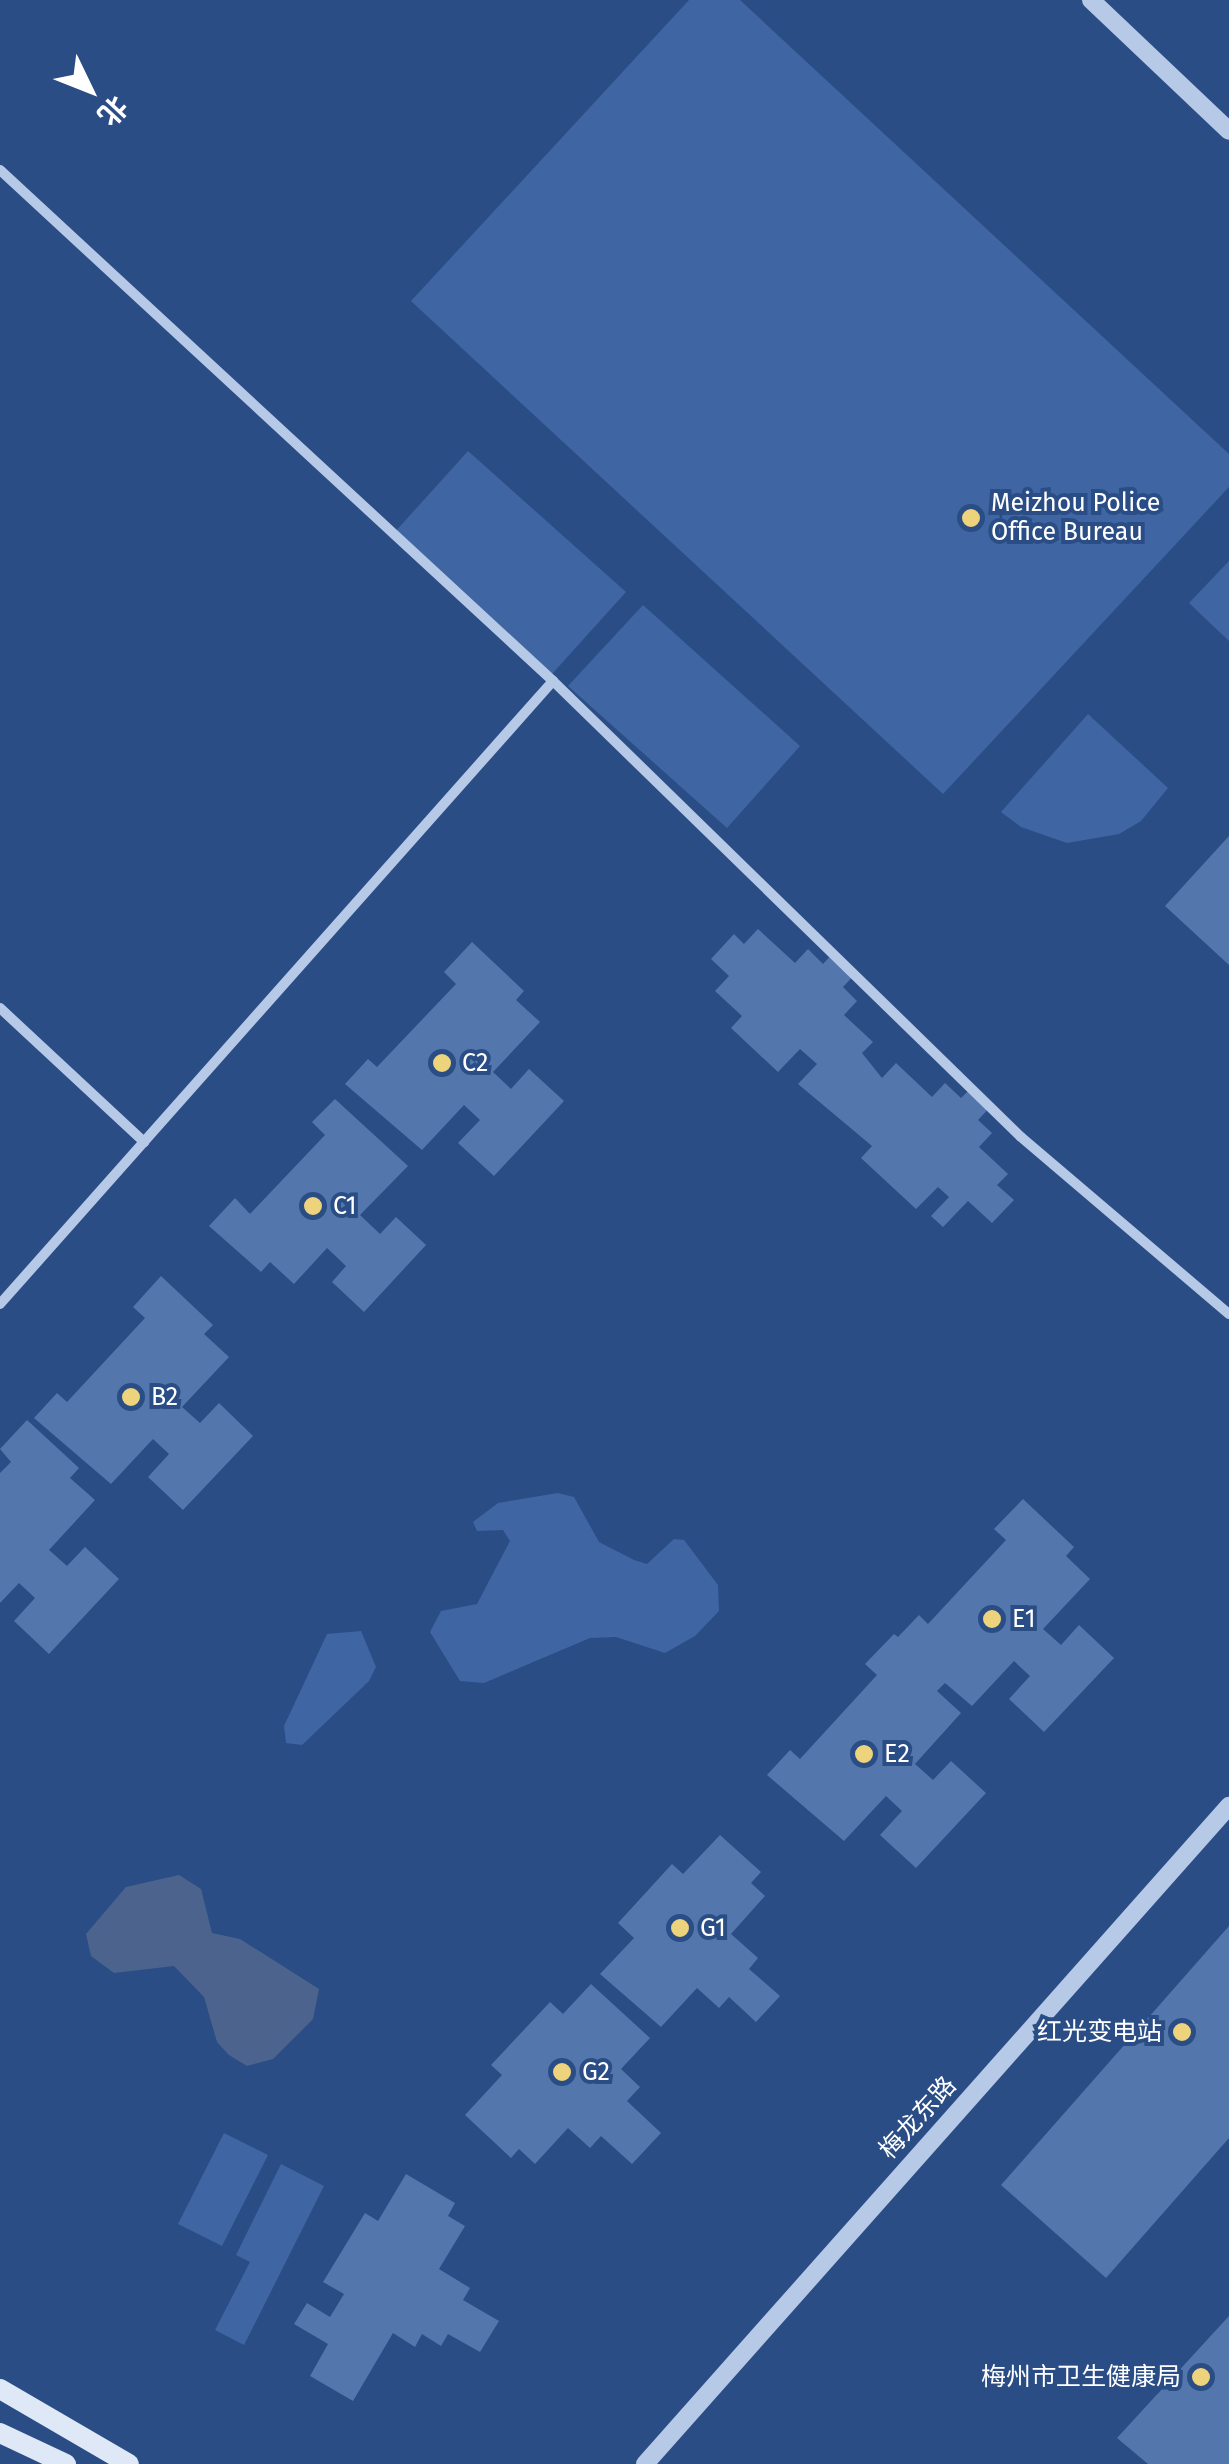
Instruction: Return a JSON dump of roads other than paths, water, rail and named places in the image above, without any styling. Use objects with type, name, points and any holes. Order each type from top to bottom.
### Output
[{"type":"main road","points":[[0,2389],[130,2464]]},
{"type":"main road","points":[[0,2433],[66,2464]]},
{"type":"street","points":[[1091,0],[1229,131]]},
{"type":"street","points":[[0,170],[553,681],[1021,1137],[1229,1314]]},
{"type":"street","points":[[0,1304],[553,681]]},
{"type":"street","points":[[0,1008],[144,1142]]},
{"type":"street","name":"梅龙东路","points":[[645,2464],[1226,1816]]},
{"type":"place","name":"Meizhou Police Office Bureau","points":[[971,518]]},
{"type":"place","name":"C2","points":[[442,1063]]},
{"type":"place","name":"C1","points":[[313,1206]]},
{"type":"place","name":"B2","points":[[131,1397]]},
{"type":"place","name":"E1","points":[[992,1619]]},
{"type":"place","name":"E2","points":[[864,1754]]},
{"type":"place","name":"G1","points":[[680,1928]]},
{"type":"place","name":"红光变电站","points":[[1182,2032]]},
{"type":"place","name":"G2","points":[[562,2072]]},
{"type":"place","name":"梅州市卫生健康局","points":[[1201,2377]]}]
